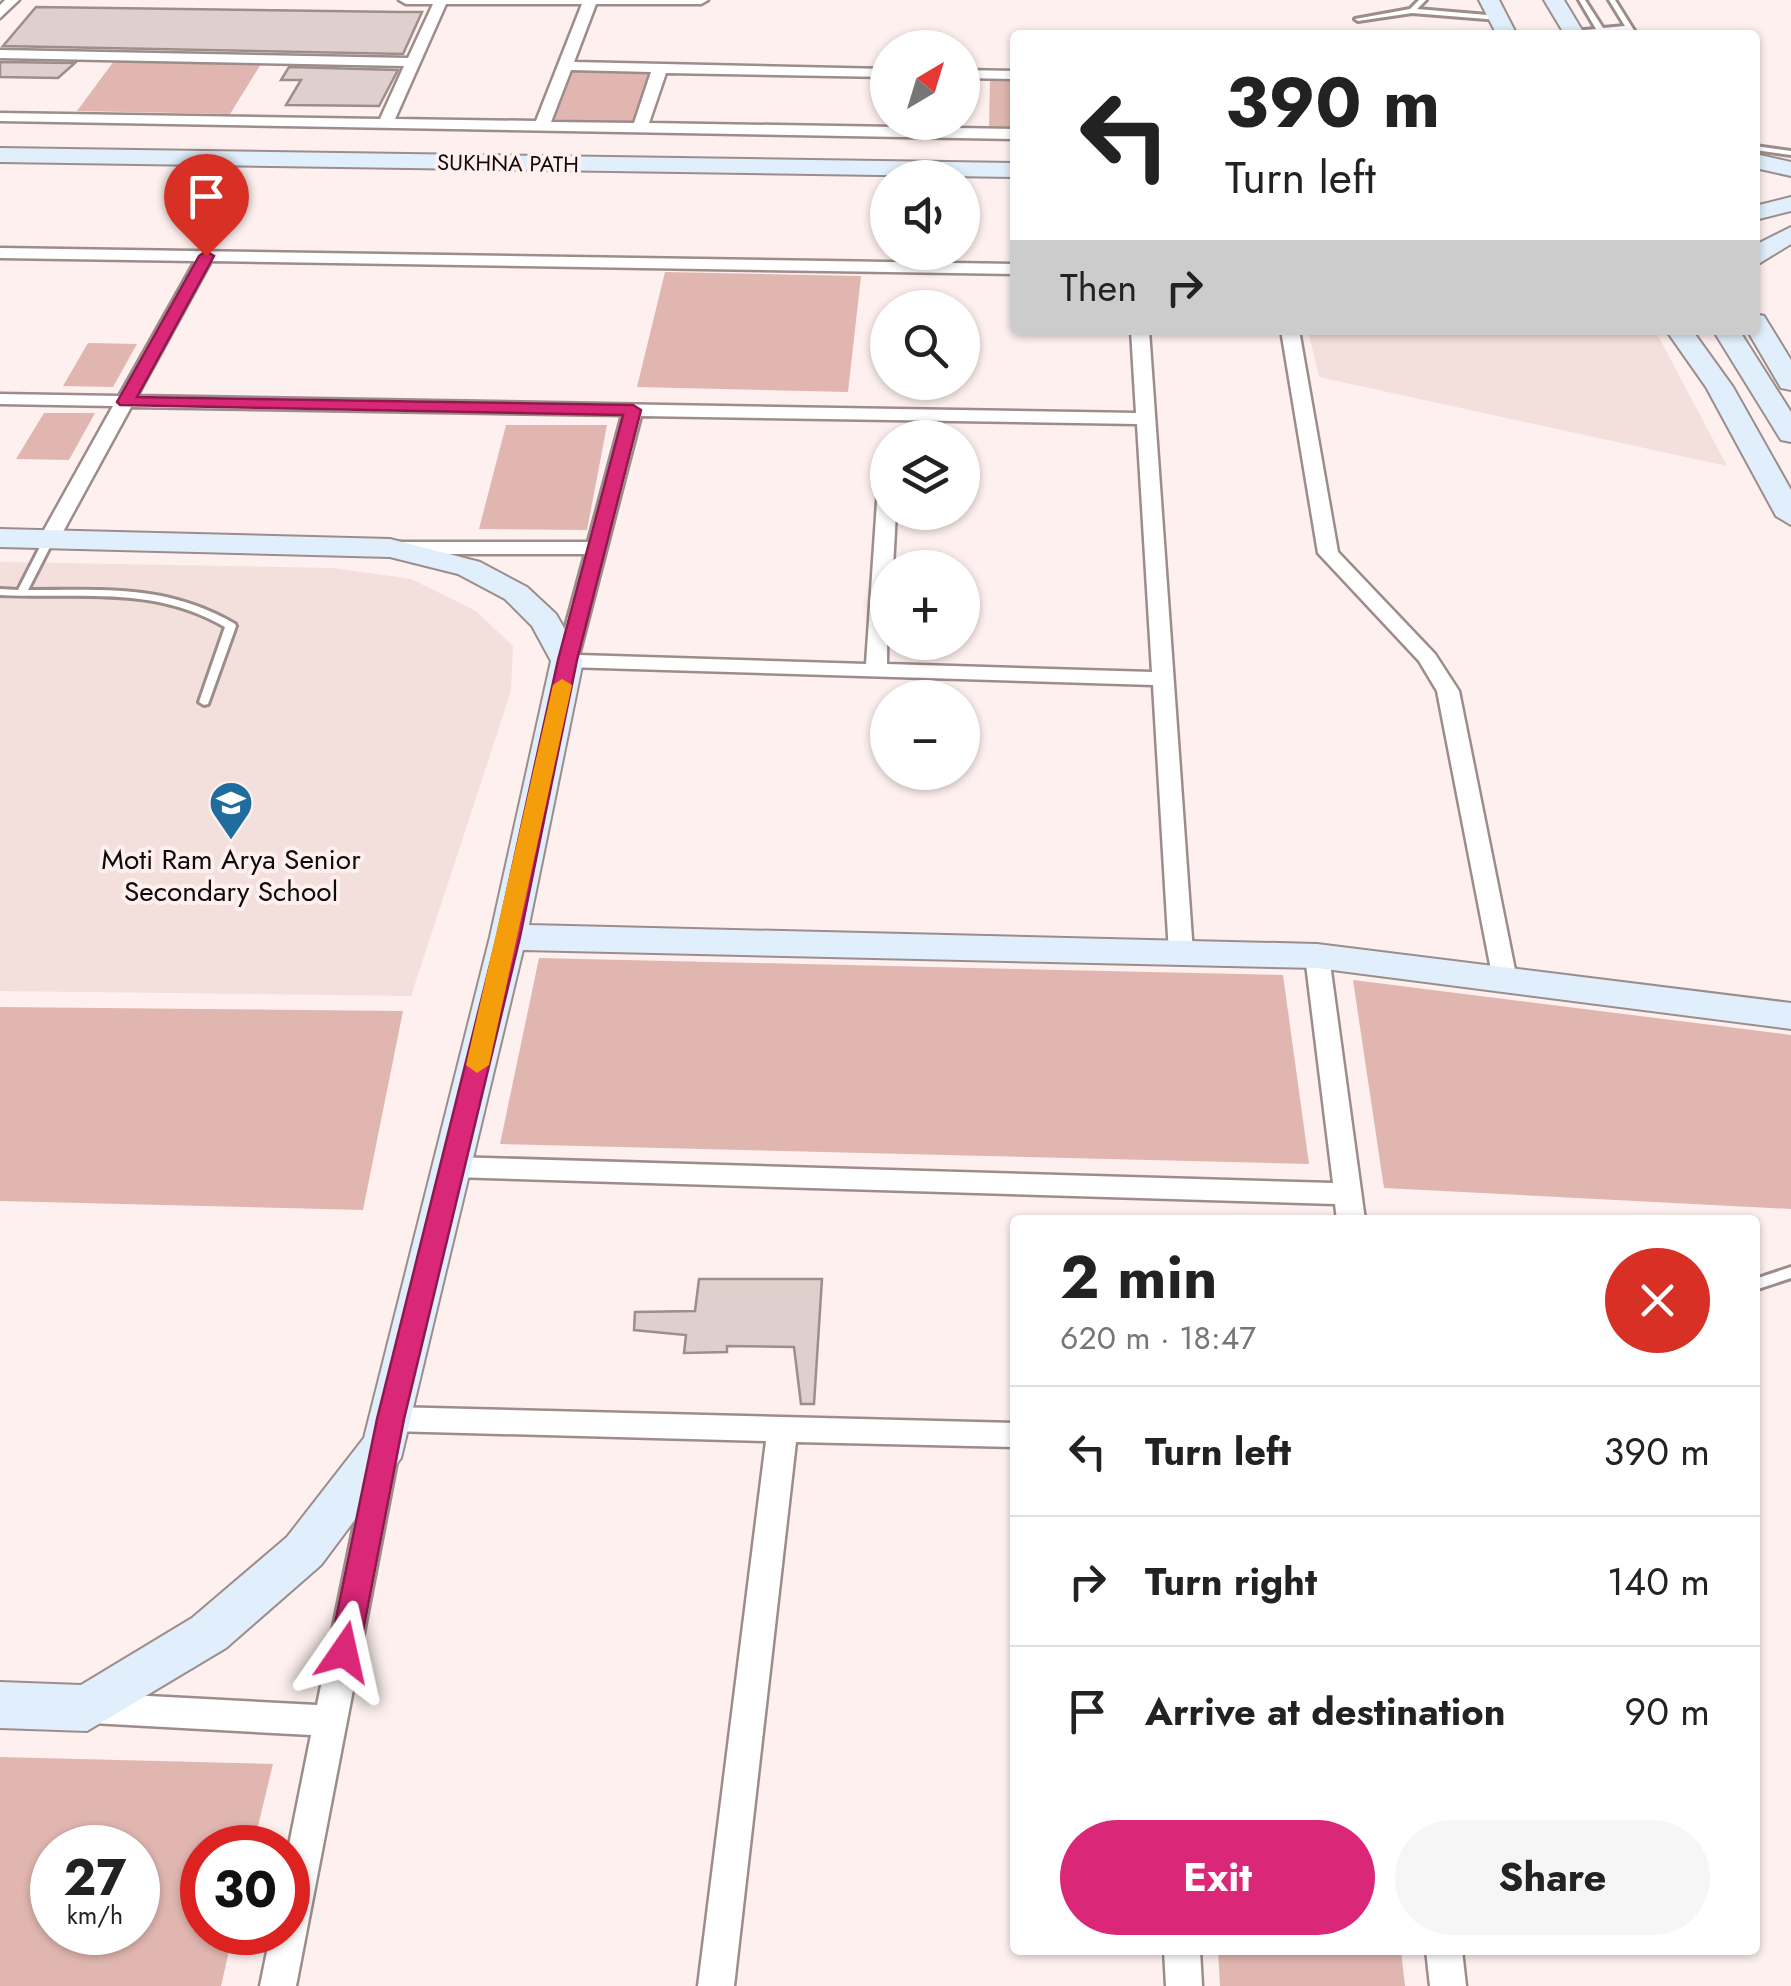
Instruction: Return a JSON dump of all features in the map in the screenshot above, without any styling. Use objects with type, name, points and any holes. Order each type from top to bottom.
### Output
[{"type":"street","points":[[0,14],[12,0]]},
{"type":"street","points":[[406,0],[702,0]]},
{"type":"street","points":[[1554,0],[1572,30]]},
{"type":"street","points":[[386,123],[441,1]]},
{"type":"street","points":[[542,126],[590,2]]},
{"type":"street","points":[[0,54],[414,62]]},
{"type":"street","points":[[563,66],[870,73]]},
{"type":"street","points":[[640,128],[660,68]]},
{"type":"street","points":[[980,75],[1010,76]]},
{"type":"street","points":[[0,117],[1010,134]]},
{"type":"street","name":"SUKHNA PATH","points":[[0,155],[1010,170]]},
{"type":"street","points":[[1760,162],[1791,168]]},
{"type":"street","name":"SUKHNA PATH","points":[[0,167],[870,181]]},
{"type":"street","points":[[1760,177],[1791,182]]},
{"type":"street","points":[[980,182],[1010,183]]},
{"type":"street","points":[[1760,210],[1791,204]]},
{"type":"street","points":[[1760,254],[1791,234]]},
{"type":"street","points":[[0,252],[1010,269]]},
{"type":"street","points":[[49,539],[206,256]]},
{"type":"street","points":[[1760,329],[1782,358],[1791,382]]},
{"type":"street","points":[[1140,335],[1181,953]]},
{"type":"street","points":[[1291,335],[1328,553],[1428,658],[1448,690],[1505,980]]},
{"type":"street","points":[[1682,335],[1719,387],[1791,516]]},
{"type":"street","points":[[1729,335],[1791,434]]},
{"type":"street","points":[[1719,387],[1743,357]]},
{"type":"street","points":[[0,399],[1146,419]]},
{"type":"street","points":[[278,1986],[388,1432],[508,937],[568,660],[633,410]]},
{"type":"street","points":[[892,415],[892,420]]},
{"type":"street","points":[[876,670],[885,530]]},
{"type":"street","points":[[0,538],[390,548],[597,548]]},
{"type":"street","points":[[390,548],[469,568],[516,592],[545,621],[568,660]]},
{"type":"street","points":[[568,660],[1163,680]]},
{"type":"street","points":[[508,937],[1318,956],[1791,1016]]},
{"type":"street","points":[[452,1167],[1349,1207],[1318,956]]},
{"type":"street","points":[[388,1432],[782,1429],[1010,1435]]},
{"type":"street","points":[[716,1986],[782,1429]]},
{"type":"street","points":[[86,1708],[209,1633],[304,1551],[388,1432]]},
{"type":"street","points":[[0,1705],[330,1720]]},
{"type":"street","points":[[1182,1955],[1184,1986]]},
{"type":"street","points":[[1445,1955],[1448,1986]]},
{"type":"lane","points":[[1412,11],[1424,0]]},
{"type":"lane","points":[[1582,0],[1599,30]]},
{"type":"lane","points":[[1612,0],[1631,30]]},
{"type":"lane","points":[[1358,19],[1412,11],[1498,18]]},
{"type":"lane","points":[[1760,149],[1791,153]]},
{"type":"lane","points":[[21,592],[49,539]]},
{"type":"lane","points":[[0,592],[143,595],[208,610],[231,626],[204,702]]},
{"type":"lane","points":[[1760,1284],[1791,1272]]},
{"type":"shaded area","points":[[114,61],[261,64],[230,114],[77,111]]},
{"type":"shaded area","points":[[572,70],[650,72],[633,125],[551,123]]},
{"type":"shaded area","points":[[990,79],[1010,80],[1010,130],[989,129]]},
{"type":"shaded area","points":[[665,272],[861,276],[848,392],[637,387]]},
{"type":"shaded area","points":[[1309,335],[1658,335],[1727,466],[1319,377]]},
{"type":"shaded area","points":[[88,343],[137,344],[113,387],[63,386]]},
{"type":"shaded area","points":[[44,413],[95,413],[69,460],[16,459]]},
{"type":"shaded area","points":[[506,425],[607,425],[587,530],[479,529]]},
{"type":"shaded area","name":"Moti Ram Arya Senior Secondary School","points":[[0,562],[333,568],[411,579],[476,611],[513,646],[511,691],[411,996],[0,991]]},
{"type":"shaded area","points":[[539,958],[1283,975],[1309,1164],[500,1144]]},
{"type":"shaded area","points":[[1353,980],[1791,1035],[1791,1209],[1384,1188]]},
{"type":"shaded area","points":[[0,1007],[403,1011],[363,1210],[0,1201]]},
{"type":"shaded area","points":[[0,1757],[273,1764],[258,1825],[180,1825],[180,1955],[228,1955],[221,1986],[0,1986]]},
{"type":"shaded area","points":[[1218,1955],[1402,1955],[1405,1986],[1220,1986]]},
{"type":"building","points":[[36,7],[422,12],[403,54],[3,46]]},
{"type":"building","points":[[0,62],[75,63],[58,78],[0,77]]},
{"type":"building","points":[[289,67],[398,70],[379,106],[286,105],[301,80],[281,80]]},
{"type":"building","points":[[699,1279],[822,1279],[814,1404],[801,1404],[794,1347],[727,1346],[727,1352],[684,1353],[686,1335],[634,1330],[635,1312],[695,1311]]},
{"type":"slow traffic","points":[[477,1065],[562,685]]},
{"type":"place","name":"Moti Ram Arya Senior Secondary School","points":[[231,841]]},
{"type":"route","points":[[206,256],[126,402],[633,410],[568,660],[508,937],[391,1419],[344,1652]]}]
